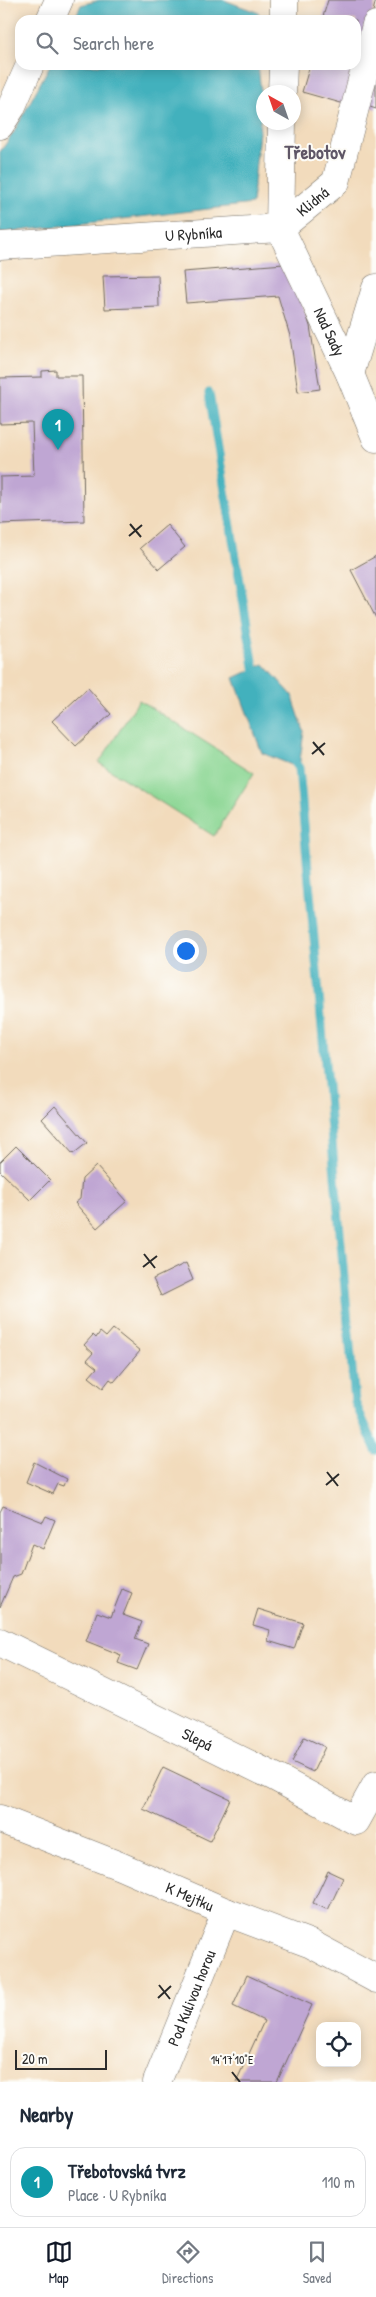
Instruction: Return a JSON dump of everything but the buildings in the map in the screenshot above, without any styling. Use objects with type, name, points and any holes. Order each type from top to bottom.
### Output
[{"type":"street","points":[[52,15],[59,0]]},
{"type":"street","points":[[284,0],[284,15]]},
{"type":"street","name":"Klidná","points":[[280,228],[336,182],[376,25]]},
{"type":"street","points":[[0,125],[11,108],[28,70]]},
{"type":"street","points":[[282,85],[283,70]]},
{"type":"street","points":[[280,228],[282,130]]},
{"type":"street","name":"U Rybníka","points":[[0,246],[280,228]]},
{"type":"street","name":"Nad Sady","points":[[280,228],[350,374],[376,438]]},
{"type":"street","points":[[350,374],[376,288]]},
{"type":"street","name":"Slepá","points":[[0,1642],[274,1777],[356,1821],[376,1785]]},
{"type":"street","name":"K Mejtku","points":[[0,1819],[120,1866],[226,1912],[311,1944],[376,1979]]},
{"type":"street","name":"Pod Kulivou horou","points":[[157,2082],[226,1912]]},
{"type":"green space","points":[[139,700],[254,773],[214,836],[99,763]]},
{"type":"water","points":[[100,0],[224,0],[259,13],[259,15],[76,15],[81,5]]},
{"type":"water","points":[[47,70],[259,70],[260,85],[256,85],[256,130],[259,130],[252,204],[0,233],[0,152],[14,132]]},
{"type":"water","points":[[264,664],[292,695],[304,731],[299,768],[262,753],[234,678]]},
{"type":"waterway","points":[[209,393],[256,679]]},
{"type":"waterway","points":[[293,760],[299,768],[355,1402],[376,1450]]},
{"type":"place","name":"Třebotovská tvrz","points":[[58,450]]},
{"type":"district","name":"Třebotov","points":[[315,152]]}]
